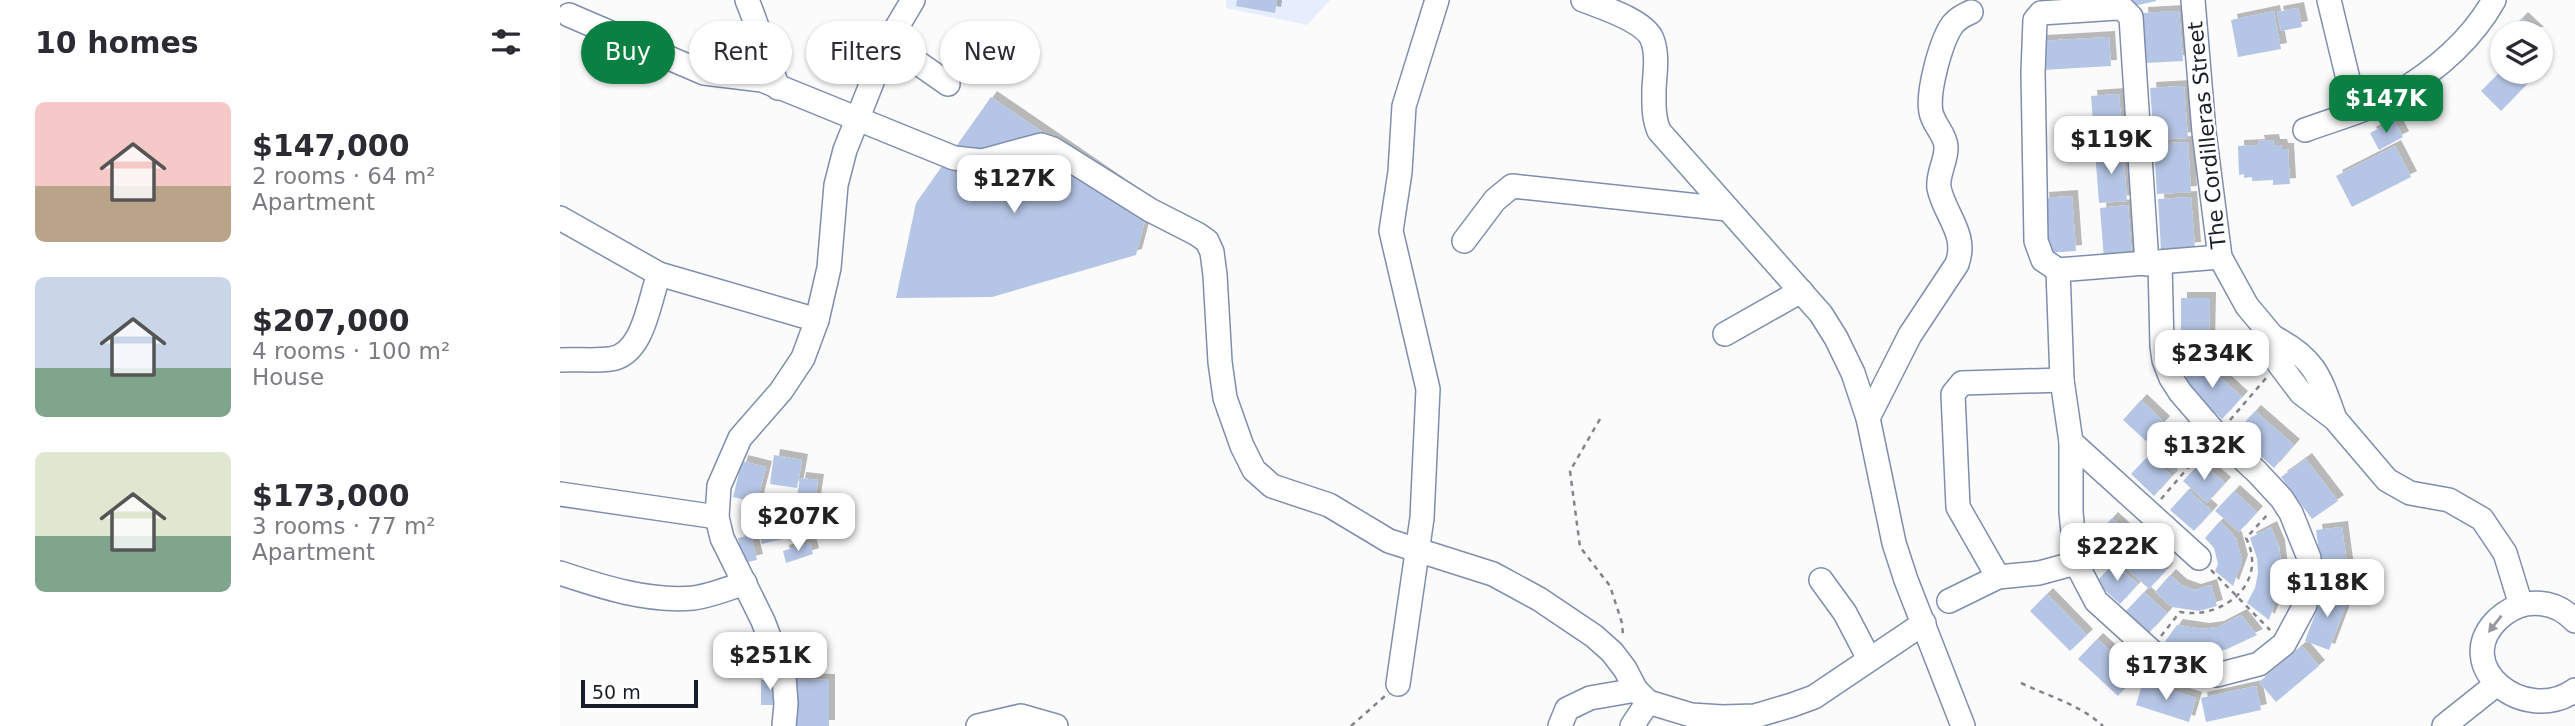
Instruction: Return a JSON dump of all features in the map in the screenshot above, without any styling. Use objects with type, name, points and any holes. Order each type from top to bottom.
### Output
[{"type":"street","points":[[747,0],[762,36],[778,88]]},
{"type":"street","points":[[900,21],[913,0]]},
{"type":"street","points":[[1398,684],[1422,517],[1427,389],[1391,231],[1401,172],[1404,106],[1437,0]]},
{"type":"street","points":[[1583,0],[1634,22],[1652,39],[1655,54],[1654,108],[1659,131],[1821,314],[1836,338],[1853,373],[1868,418],[1894,543],[1906,580],[1963,726]]},
{"type":"street","name":"The Cordilleras Street","points":[[2193,0],[2204,132],[2220,257],[2248,306],[2273,337],[2297,349],[2314,370],[2322,382],[2335,419]]},
{"type":"street","points":[[2329,0],[2356,112]]},
{"type":"street","points":[[2305,130],[2395,95],[2426,74],[2457,48],[2484,18],[2494,0]]},
{"type":"street","points":[[2058,270],[2062,380],[2071,442],[2071,512],[2076,563],[2096,601],[2129,634],[2171,669],[2217,675],[2259,664],[2284,644],[2305,605],[2309,558],[2283,499],[2217,435],[2179,392],[2164,360],[2154,264],[2131,16],[2123,9],[2117,8],[2046,12],[2038,16],[2034,27],[2036,241],[2043,260],[2058,270],[2154,264],[2220,257]]},
{"type":"street","points":[[1868,418],[1910,335],[1960,256],[1961,243],[1939,187],[1946,143],[1931,114],[1930,103],[1947,33],[1954,22],[1971,12]]},
{"type":"street","points":[[569,15],[704,73],[762,80],[954,158],[982,161],[1041,145],[1053,149],[1150,210],[1197,233],[1206,241],[1212,252],[1223,389],[1242,446],[1254,470],[1272,486],[1329,505],[1389,541],[1493,575],[1539,599],[1594,636],[1612,652],[1636,687],[1692,715],[1755,716],[1814,697],[1924,623]]},
{"type":"street","points":[[783,726],[786,704],[783,676],[775,648],[722,538],[717,516],[719,486],[740,438],[781,391],[803,358],[817,320],[829,268],[835,185],[871,84]]},
{"type":"street","points":[[1464,241],[1495,200],[1512,186],[1727,209]]},
{"type":"street","points":[[560,218],[659,274],[817,320]]},
{"type":"street","points":[[560,359],[611,359],[627,354],[642,329],[659,274]]},
{"type":"street","points":[[1725,334],[1801,291]]},
{"type":"street","name":"The Cordilleras Street","points":[[2273,337],[2279,364],[2305,397],[2335,419],[2387,480],[2410,493],[2449,500],[2482,519],[2505,553],[2521,605]]},
{"type":"street","points":[[1998,577],[1958,507],[1953,394],[1962,383],[2062,380]]},
{"type":"street","points":[[2071,442],[2199,558]]},
{"type":"street","points":[[560,494],[717,516]]},
{"type":"street","points":[[1948,601],[1998,577],[2039,573],[2076,563]]},
{"type":"street","points":[[560,573],[620,591],[660,597],[694,598],[745,583]]},
{"type":"street","points":[[1821,580],[1845,613],[1869,659]]},
{"type":"street","points":[[2575,621],[2554,606],[2538,603],[2521,605],[2506,612],[2493,624],[2486,638],[2483,655],[2485,672],[2493,687],[2508,701],[2528,708],[2549,707],[2567,698],[2575,690]]},
{"type":"street","points":[[1560,726],[1567,709],[1590,698],[1636,687]]},
{"type":"street","points":[[1632,726],[1636,687]]},
{"type":"street","points":[[2444,726],[2493,687]]},
{"type":"street","points":[[1778,726],[1792,705]]},
{"type":"street","points":[[978,726],[1021,716],[1056,726]]},
{"type":"path","points":[[2150,512],[2279,364]]},
{"type":"path","points":[[1600,419],[1570,471],[1580,547],[1610,586],[1622,622],[1636,687]]},
{"type":"path","points":[[2150,650],[2179,612],[2211,612],[2223,607],[2236,596],[2246,583],[2252,568],[2253,556],[2246,538],[2283,499]]},
{"type":"path","points":[[2199,558],[2284,644]]},
{"type":"path","points":[[2021,683],[2062,698],[2091,715],[2103,726]]},
{"type":"path","points":[[1351,726],[1398,684]]},
{"type":"shaded area","points":[[1226,0],[1330,0],[1307,25],[1226,8]]},
{"type":"building","points":[[1237,0],[1277,0],[1275,13],[1236,6]]},
{"type":"building","points":[[2133,0],[2156,0],[2156,1],[2134,6]]},
{"type":"building","points":[[2298,8],[2302,27],[2281,31],[2277,12]]},
{"type":"building","points":[[2179,11],[2183,61],[2145,63],[2142,13]]},
{"type":"building","points":[[2274,11],[2281,49],[2238,57],[2231,20]]},
{"type":"building","points":[[2109,37],[2111,66],[2042,70],[2040,41]]},
{"type":"building","points":[[2490,82],[2527,84],[2501,111],[2481,91]]},
{"type":"building","points":[[2184,86],[2188,138],[2154,140],[2150,88]]},
{"type":"building","points":[[2119,94],[2123,145],[2095,147],[2091,96]]},
{"type":"building","points":[[991,97],[1149,205],[1136,255],[992,297],[896,298],[916,203]]},
{"type":"building","points":[[2394,120],[2403,137],[2379,150],[2370,133]]},
{"type":"building","points":[[2273,140],[2274,145],[2288,149],[2290,184],[2273,185],[2273,180],[2252,181],[2252,177],[2244,178],[2244,174],[2239,175],[2238,146],[2259,145],[2258,141]]},
{"type":"building","points":[[2188,142],[2191,192],[2157,194],[2154,144]]},
{"type":"building","points":[[2395,146],[2411,177],[2352,207],[2336,176]]},
{"type":"building","points":[[2123,149],[2127,201],[2099,203],[2095,151]]},
{"type":"building","points":[[2072,196],[2076,251],[2047,253],[2043,198]]},
{"type":"building","points":[[2191,197],[2195,248],[2161,250],[2158,199]]},
{"type":"building","points":[[2128,205],[2132,257],[2104,259],[2100,208]]},
{"type":"building","points":[[2181,298],[2210,298],[2209,349],[2181,348]]},
{"type":"building","points":[[2202,360],[2242,397],[2222,419],[2182,382]]},
{"type":"building","points":[[2141,400],[2164,422],[2146,441],[2123,420]]},
{"type":"building","points":[[2255,411],[2294,445],[2274,468],[2235,433]]},
{"type":"building","points":[[2169,431],[2192,452],[2174,472],[2151,451]]},
{"type":"building","points":[[774,455],[802,460],[797,488],[770,484]]},
{"type":"building","points":[[2149,455],[2172,476],[2154,496],[2131,474]]},
{"type":"building","points":[[2306,459],[2338,501],[2312,519],[2281,477]]},
{"type":"building","points":[[742,461],[766,467],[757,503],[733,497]]},
{"type":"building","points":[[2201,462],[2225,483],[2207,503],[2183,481]]},
{"type":"building","points":[[800,478],[818,480],[813,513],[795,510]]},
{"type":"building","points":[[2188,490],[2212,511],[2194,531],[2170,510]]},
{"type":"building","points":[[2234,491],[2257,512],[2239,532],[2215,511]]},
{"type":"building","points":[[820,512],[824,529],[762,544],[758,527]]},
{"type":"building","points":[[2112,518],[2135,539],[2117,559],[2094,538]]},
{"type":"building","points":[[2220,521],[2236,538],[2242,561],[2233,586],[2215,571],[2218,564],[2214,548],[2205,538]]},
{"type":"building","points":[[2271,527],[2279,546],[2282,571],[2279,591],[2269,620],[2247,603],[2255,588],[2258,573],[2257,558],[2250,538]]},
{"type":"building","points":[[2342,527],[2349,579],[2323,582],[2316,530]]},
{"type":"building","points":[[751,535],[757,560],[743,563],[738,538]]},
{"type":"building","points":[[810,543],[813,554],[786,563],[783,551]]},
{"type":"building","points":[[2144,548],[2167,569],[2149,589],[2125,567]]},
{"type":"building","points":[[2114,563],[2138,584],[2120,604],[2096,582]]},
{"type":"building","points":[[2170,575],[2181,585],[2195,590],[2211,585],[2217,606],[2199,611],[2172,607],[2155,592]]},
{"type":"building","points":[[2325,588],[2349,597],[2329,650],[2305,641]]},
{"type":"building","points":[[2144,592],[2167,613],[2149,633],[2126,611]]},
{"type":"building","points":[[2047,594],[2087,635],[2070,651],[2030,611]]},
{"type":"building","points":[[2241,615],[2257,635],[2225,650],[2194,654],[2164,643],[2177,625],[2203,629],[2218,627]]},
{"type":"building","points":[[2097,639],[2137,675],[2118,696],[2078,659]]},
{"type":"building","points":[[2302,646],[2319,666],[2276,702],[2259,682]]},
{"type":"building","points":[[791,679],[829,680],[829,726],[791,726]]},
{"type":"building","points":[[761,680],[779,680],[779,705],[761,705]]},
{"type":"building","points":[[2143,681],[2196,698],[2189,722],[2136,705]]},
{"type":"building","points":[[2256,686],[2261,710],[2206,722],[2201,698]]}]
